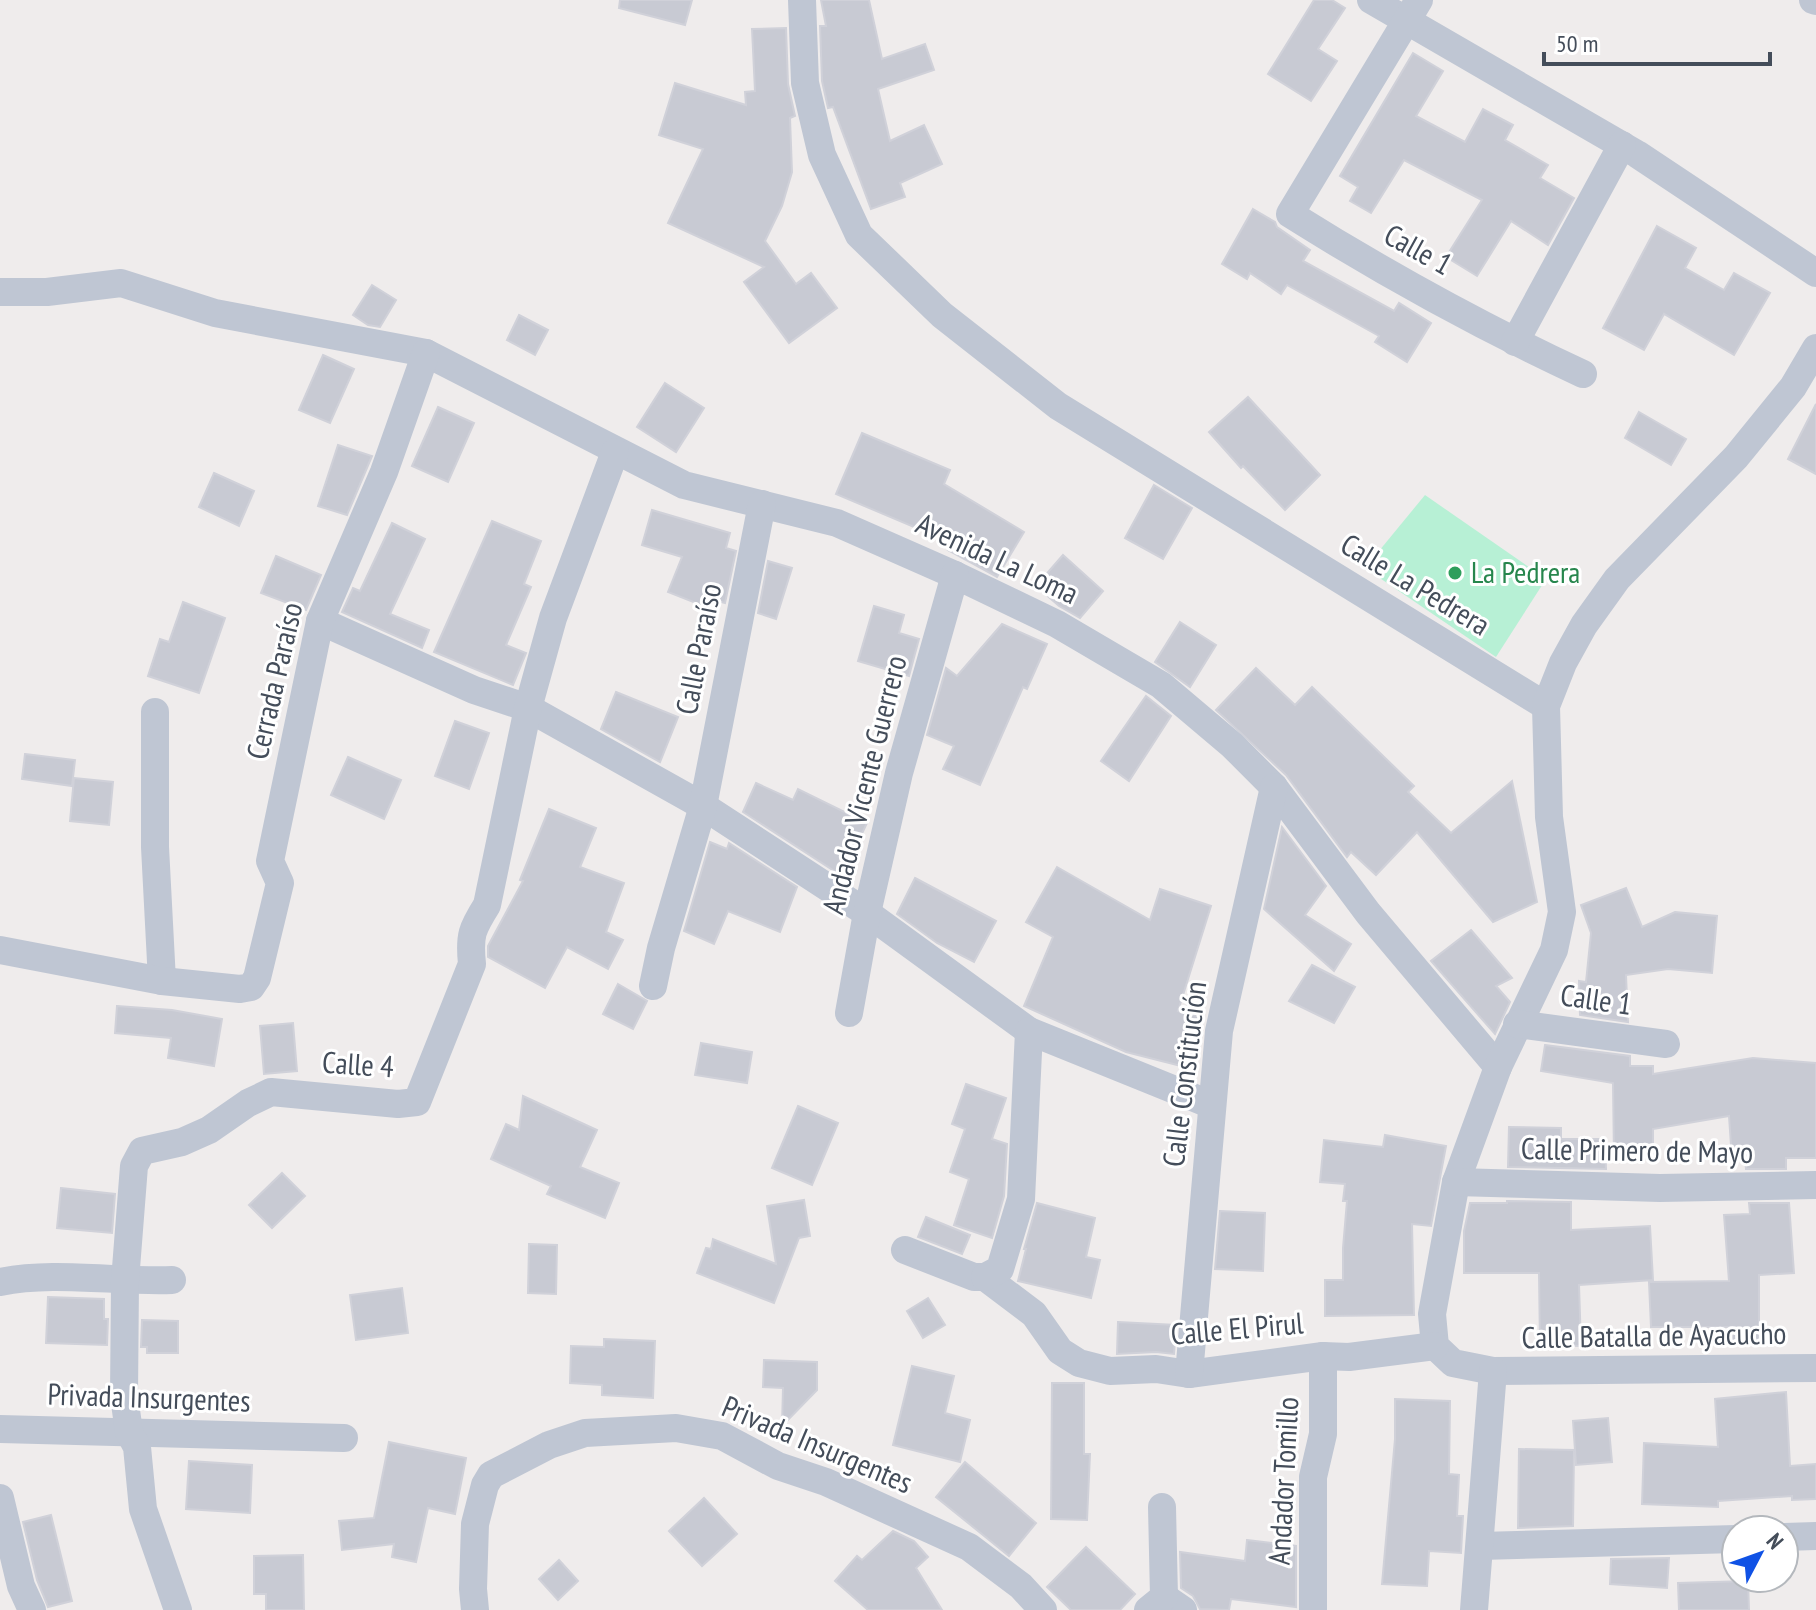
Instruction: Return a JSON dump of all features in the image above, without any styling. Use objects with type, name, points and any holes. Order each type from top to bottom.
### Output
[{"type":"street","name":"Calle La Pedrera","points":[[802,0],[805,83],[822,155],[859,235],[932,305],[1058,406],[1546,706]]},
{"type":"street","points":[[1371,0],[1412,11],[1816,273]]},
{"type":"street","name":"Calle 1","points":[[1412,11],[1290,214],[1355,255],[1515,342],[1583,374]]},
{"type":"street","points":[[1515,342],[1622,145]]},
{"type":"street","name":"Avenida La Loma","points":[[0,292],[47,292],[121,283],[215,313],[426,353],[684,485],[837,523],[1057,624],[1161,685],[1232,745],[1274,787],[1368,913],[1498,1067]]},
{"type":"street","points":[[1493,1371],[1453,1363],[1435,1346],[1432,1314],[1456,1182],[1498,1067],[1554,950],[1562,912],[1549,817],[1546,706],[1563,663],[1584,625],[1617,579],[1736,457],[1793,387],[1816,348]]},
{"type":"street","name":"Cerrada Paraíso","points":[[162,981],[240,989],[251,987],[257,978],[280,883],[270,861],[320,621],[384,472],[426,353]]},
{"type":"street","name":"Calle 4","points":[[178,1610],[143,1509],[137,1447],[129,1432],[124,1396],[125,1281],[134,1166],[142,1151],[182,1142],[209,1130],[248,1103],[271,1092],[398,1104],[417,1102],[472,964],[472,929],[487,905],[528,708],[553,618],[615,452]]},
{"type":"street","name":"Calle Paraíso","points":[[703,806],[762,504]]},
{"type":"street","name":"Andador Vicente Guerrero","points":[[849,1013],[867,913],[899,773],[955,575]]},
{"type":"street","points":[[320,621],[474,690],[528,708],[703,806],[867,913],[1029,1031],[1212,1105]]},
{"type":"street","points":[[0,950],[162,981],[155,847],[155,712]]},
{"type":"street","name":"Calle Constitución","points":[[1189,1374],[1219,1031],[1274,787]]},
{"type":"street","points":[[653,986],[661,948],[703,806]]},
{"type":"street","name":"Calle 1","points":[[1517,1024],[1666,1044]]},
{"type":"street","points":[[905,1250],[974,1277],[985,1277],[1000,1269],[1021,1199],[1029,1031]]},
{"type":"street","name":"Calle Primero de Mayo","points":[[1456,1182],[1660,1188],[1816,1185]]},
{"type":"street","points":[[0,1282],[30,1276],[172,1280]]},
{"type":"street","name":"Calle El Pirul","points":[[985,1277],[1034,1314],[1060,1351],[1079,1363],[1110,1371],[1156,1369],[1189,1374],[1323,1356],[1349,1357],[1435,1346]]},
{"type":"street","name":"Andador Tomillo","points":[[1313,1610],[1313,1477],[1323,1434],[1323,1356]]},
{"type":"street","name":"Calle Batalla de Ayacucho","points":[[1474,1610],[1493,1371],[1816,1368]]},
{"type":"street","name":"Privada Insurgentes","points":[[475,1610],[475,1524],[485,1485],[491,1475],[549,1445],[585,1433],[676,1428],[722,1436],[778,1466],[826,1482],[969,1547],[1021,1586],[1043,1610]]},
{"type":"street","name":"Privada Insurgentes","points":[[0,1429],[344,1438]]},
{"type":"street","points":[[0,1498],[21,1586],[32,1610]]},
{"type":"street","points":[[1162,1507],[1165,1606]]},
{"type":"street","points":[[1480,1546],[1720,1539]]},
{"type":"green space","name":"La Pedrera","points":[[1425,495],[1546,579],[1496,657],[1365,568]]},
{"type":"building","points":[[620,0],[692,0],[685,25],[619,8]]},
{"type":"building","points":[[821,0],[869,0],[882,59],[925,44],[934,70],[878,89],[890,141],[924,125],[942,164],[900,183],[905,197],[871,209],[833,107],[828,108],[822,81],[820,26],[826,26]]},
{"type":"building","points":[[1314,0],[1332,0],[1345,8],[1318,49],[1337,61],[1311,101],[1268,74]]},
{"type":"building","points":[[786,28],[788,84],[795,116],[790,118],[792,172],[782,206],[765,241],[796,284],[811,273],[837,308],[789,343],[744,282],[764,267],[668,223],[703,149],[659,135],[675,83],[746,105],[745,92],[755,91],[752,29]]},
{"type":"building","points":[[1413,53],[1443,71],[1416,116],[1465,142],[1483,109],[1513,125],[1505,140],[1548,165],[1540,178],[1574,198],[1548,245],[1511,221],[1477,276],[1446,257],[1482,200],[1404,160],[1371,213],[1350,201],[1358,187],[1340,176]]},
{"type":"building","points":[[1253,209],[1310,250],[1303,261],[1394,311],[1399,303],[1431,323],[1407,362],[1375,342],[1379,336],[1287,285],[1281,294],[1250,273],[1247,279],[1222,264]]},
{"type":"building","points":[[1657,226],[1696,248],[1685,268],[1724,290],[1734,273],[1770,293],[1734,355],[1664,314],[1644,350],[1603,328]]},
{"type":"building","points":[[372,285],[396,300],[380,327],[368,325],[353,315]]},
{"type":"building","points":[[519,315],[548,330],[535,355],[507,340]]},
{"type":"building","points":[[323,355],[354,369],[330,423],[299,410]]},
{"type":"building","points":[[665,383],[704,408],[676,452],[637,427]]},
{"type":"building","points":[[1248,397],[1320,475],[1285,510],[1209,432]]},
{"type":"building","points":[[1816,404],[1816,474],[1788,459]]},
{"type":"building","points":[[438,407],[474,423],[448,482],[412,466]]},
{"type":"building","points":[[1639,412],[1686,439],[1671,465],[1625,438]]},
{"type":"building","points":[[862,433],[950,470],[944,484],[1024,532],[997,577],[948,550],[952,543],[836,494]]},
{"type":"building","points":[[338,445],[372,456],[347,515],[318,506]]},
{"type":"building","points":[[214,473],[254,491],[239,526],[199,507]]},
{"type":"building","points":[[1154,485],[1192,508],[1163,559],[1125,538]]},
{"type":"building","points":[[652,510],[730,533],[726,548],[736,551],[725,603],[710,599],[706,607],[668,592],[682,557],[642,545]]},
{"type":"building","points":[[492,521],[541,541],[524,584],[531,587],[506,645],[526,653],[513,685],[434,652]]},
{"type":"building","points":[[392,523],[425,539],[390,614],[429,630],[422,648],[342,612],[353,588],[360,591]]},
{"type":"building","points":[[1063,555],[1103,591],[1080,618],[1059,606],[1036,586]]},
{"type":"building","points":[[276,556],[321,575],[306,610],[261,593]]},
{"type":"building","points":[[768,561],[792,568],[776,619],[758,613]]},
{"type":"building","points":[[183,602],[225,618],[199,693],[148,676],[160,639],[169,642]]},
{"type":"building","points":[[874,606],[904,615],[899,633],[919,639],[909,676],[858,661]]},
{"type":"building","points":[[1180,622],[1216,645],[1190,687],[1155,662]]},
{"type":"building","points":[[1002,624],[1047,644],[1027,689],[1023,687],[980,785],[943,769],[954,746],[927,735],[946,668],[957,676]]},
{"type":"building","points":[[1256,668],[1295,705],[1312,687],[1414,786],[1408,792],[1451,833],[1512,781],[1537,902],[1493,922],[1417,832],[1376,875],[1351,852],[1347,857],[1286,775],[1216,710]]},
{"type":"building","points":[[616,692],[678,717],[660,762],[601,729]]},
{"type":"building","points":[[1146,696],[1171,716],[1129,781],[1101,761]]},
{"type":"building","points":[[455,721],[489,733],[469,789],[435,776]]},
{"type":"building","points":[[25,754],[75,760],[72,786],[22,779]]},
{"type":"building","points":[[348,757],[401,780],[384,819],[331,795]]},
{"type":"building","points":[[74,778],[113,782],[109,825],[70,821]]},
{"type":"building","points":[[756,783],[793,800],[798,789],[867,823],[842,876],[743,812]]},
{"type":"building","points":[[549,809],[596,828],[580,867],[624,883],[606,932],[623,940],[608,969],[567,947],[545,988],[488,957],[488,946],[523,881],[520,880]]},
{"type":"building","points":[[1282,827],[1326,886],[1305,915],[1351,944],[1334,971],[1264,909]]},
{"type":"building","points":[[710,842],[727,849],[729,843],[797,887],[780,932],[728,911],[714,944],[684,931]]},
{"type":"building","points":[[1057,867],[1150,920],[1160,889],[1211,906],[1178,1011],[1201,1017],[1189,1068],[1126,1052],[1024,1006],[1053,937],[1026,922]]},
{"type":"building","points":[[915,878],[996,921],[974,962],[937,943],[897,914]]},
{"type":"building","points":[[1626,888],[1642,927],[1675,912],[1717,916],[1712,973],[1668,969],[1626,975],[1628,1022],[1580,1015],[1579,981],[1586,982],[1591,933],[1581,905]]},
{"type":"building","points":[[1471,930],[1512,978],[1496,986],[1510,1002],[1495,1034],[1431,961]]},
{"type":"building","points":[[1312,965],[1355,987],[1334,1023],[1289,1001]]},
{"type":"building","points":[[618,984],[647,1001],[633,1029],[603,1014]]},
{"type":"building","points":[[117,1006],[172,1010],[222,1019],[214,1066],[168,1058],[171,1038],[115,1033]]},
{"type":"building","points":[[293,1023],[297,1071],[264,1074],[260,1026]]},
{"type":"building","points":[[701,1043],[752,1052],[747,1083],[695,1075]]},
{"type":"building","points":[[1545,1045],[1630,1056],[1630,1066],[1653,1066],[1653,1074],[1753,1058],[1816,1063],[1816,1158],[1786,1158],[1786,1169],[1746,1169],[1745,1159],[1732,1160],[1729,1116],[1653,1129],[1653,1157],[1614,1157],[1613,1083],[1541,1071]]},
{"type":"building","points":[[966,1084],[1006,1098],[992,1139],[1007,1144],[1004,1196],[992,1238],[954,1225],[969,1179],[950,1172],[965,1129],[952,1124]]},
{"type":"building","points":[[523,1096],[597,1130],[580,1167],[619,1183],[605,1218],[547,1194],[551,1186],[491,1159],[506,1124],[519,1130]]},
{"type":"building","points":[[798,1106],[838,1123],[812,1185],[772,1168]]},
{"type":"building","points":[[1509,1127],[1561,1128],[1561,1139],[1605,1139],[1606,1169],[1508,1167]]},
{"type":"building","points":[[1385,1135],[1446,1146],[1431,1226],[1412,1224],[1414,1315],[1325,1316],[1325,1280],[1343,1280],[1347,1201],[1343,1201],[1345,1184],[1320,1182],[1324,1140],[1383,1147]]},
{"type":"building","points":[[282,1173],[305,1196],[272,1228],[249,1205]]},
{"type":"building","points":[[61,1188],[115,1194],[112,1233],[57,1228]]},
{"type":"building","points":[[804,1200],[810,1236],[799,1238],[774,1303],[697,1273],[706,1248],[711,1249],[713,1239],[776,1264],[767,1206]]},
{"type":"building","points":[[1571,1202],[1571,1230],[1650,1226],[1653,1280],[1579,1285],[1581,1346],[1540,1345],[1539,1273],[1464,1273],[1464,1231],[1470,1203]]},
{"type":"building","points":[[1037,1203],[1095,1218],[1086,1257],[1100,1260],[1091,1298],[1018,1281]]},
{"type":"building","points":[[1749,1203],[1789,1203],[1794,1273],[1759,1275],[1759,1343],[1732,1343],[1732,1327],[1651,1327],[1649,1282],[1729,1281],[1724,1215],[1750,1214]]},
{"type":"building","points":[[1220,1211],[1265,1213],[1263,1271],[1215,1269]]},
{"type":"building","points":[[926,1217],[970,1235],[962,1254],[918,1237]]},
{"type":"building","points":[[529,1244],[557,1245],[556,1294],[528,1293]]},
{"type":"building","points":[[402,1288],[408,1333],[356,1340],[350,1295]]},
{"type":"building","points":[[48,1297],[104,1299],[104,1319],[108,1319],[107,1345],[46,1343]]},
{"type":"building","points":[[928,1298],[945,1325],[923,1338],[907,1311]]},
{"type":"building","points":[[142,1320],[178,1321],[178,1353],[147,1353],[147,1347],[141,1347]]},
{"type":"building","points":[[1118,1322],[1176,1325],[1174,1354],[1117,1354]]},
{"type":"building","points":[[604,1339],[655,1341],[653,1398],[602,1395],[602,1385],[570,1383],[571,1346],[604,1347]]},
{"type":"building","points":[[764,1360],[817,1362],[817,1390],[782,1426],[783,1388],[763,1387]]},
{"type":"building","points":[[912,1366],[954,1376],[945,1413],[970,1420],[960,1462],[893,1445]]},
{"type":"building","points":[[1052,1383],[1084,1383],[1084,1454],[1090,1454],[1087,1520],[1051,1519]]},
{"type":"building","points":[[1786,1392],[1790,1466],[1816,1464],[1816,1499],[1792,1500],[1792,1496],[1718,1501],[1718,1507],[1642,1504],[1644,1443],[1718,1447],[1715,1399]]},
{"type":"building","points":[[1395,1399],[1450,1401],[1449,1474],[1459,1475],[1457,1516],[1463,1516],[1461,1553],[1429,1551],[1427,1586],[1382,1584],[1395,1439]]},
{"type":"building","points":[[1608,1418],[1612,1462],[1576,1465],[1573,1421]]},
{"type":"building","points":[[389,1442],[466,1458],[455,1514],[428,1508],[416,1562],[392,1557],[394,1544],[342,1550],[339,1521],[374,1518]]},
{"type":"building","points":[[1519,1449],[1574,1450],[1573,1526],[1518,1528]]},
{"type":"building","points":[[189,1461],[252,1465],[250,1513],[186,1509]]},
{"type":"building","points":[[965,1462],[1036,1523],[1009,1556],[936,1497]]},
{"type":"building","points":[[704,1498],[737,1534],[702,1566],[669,1531]]},
{"type":"building","points":[[51,1515],[72,1601],[48,1607],[37,1580],[23,1522]]},
{"type":"building","points":[[893,1531],[914,1541],[928,1557],[916,1568],[942,1610],[868,1610],[835,1581],[857,1556],[862,1560]]},
{"type":"building","points":[[1247,1540],[1296,1546],[1296,1607],[1231,1599],[1229,1610],[1200,1609],[1193,1596],[1181,1588],[1180,1552],[1245,1561]]},
{"type":"building","points":[[1086,1547],[1135,1594],[1120,1610],[1071,1610],[1047,1587]]},
{"type":"building","points":[[303,1555],[304,1610],[266,1610],[266,1594],[254,1594],[254,1556]]},
{"type":"building","points":[[1669,1558],[1667,1588],[1610,1584],[1611,1559]]},
{"type":"building","points":[[559,1560],[578,1581],[558,1600],[539,1579]]},
{"type":"building","points":[[1720,1582],[1720,1594],[1748,1594],[1749,1610],[1679,1610],[1678,1583]]},
{"type":"place","name":"La Pedrera","points":[[1455,573]]}]
